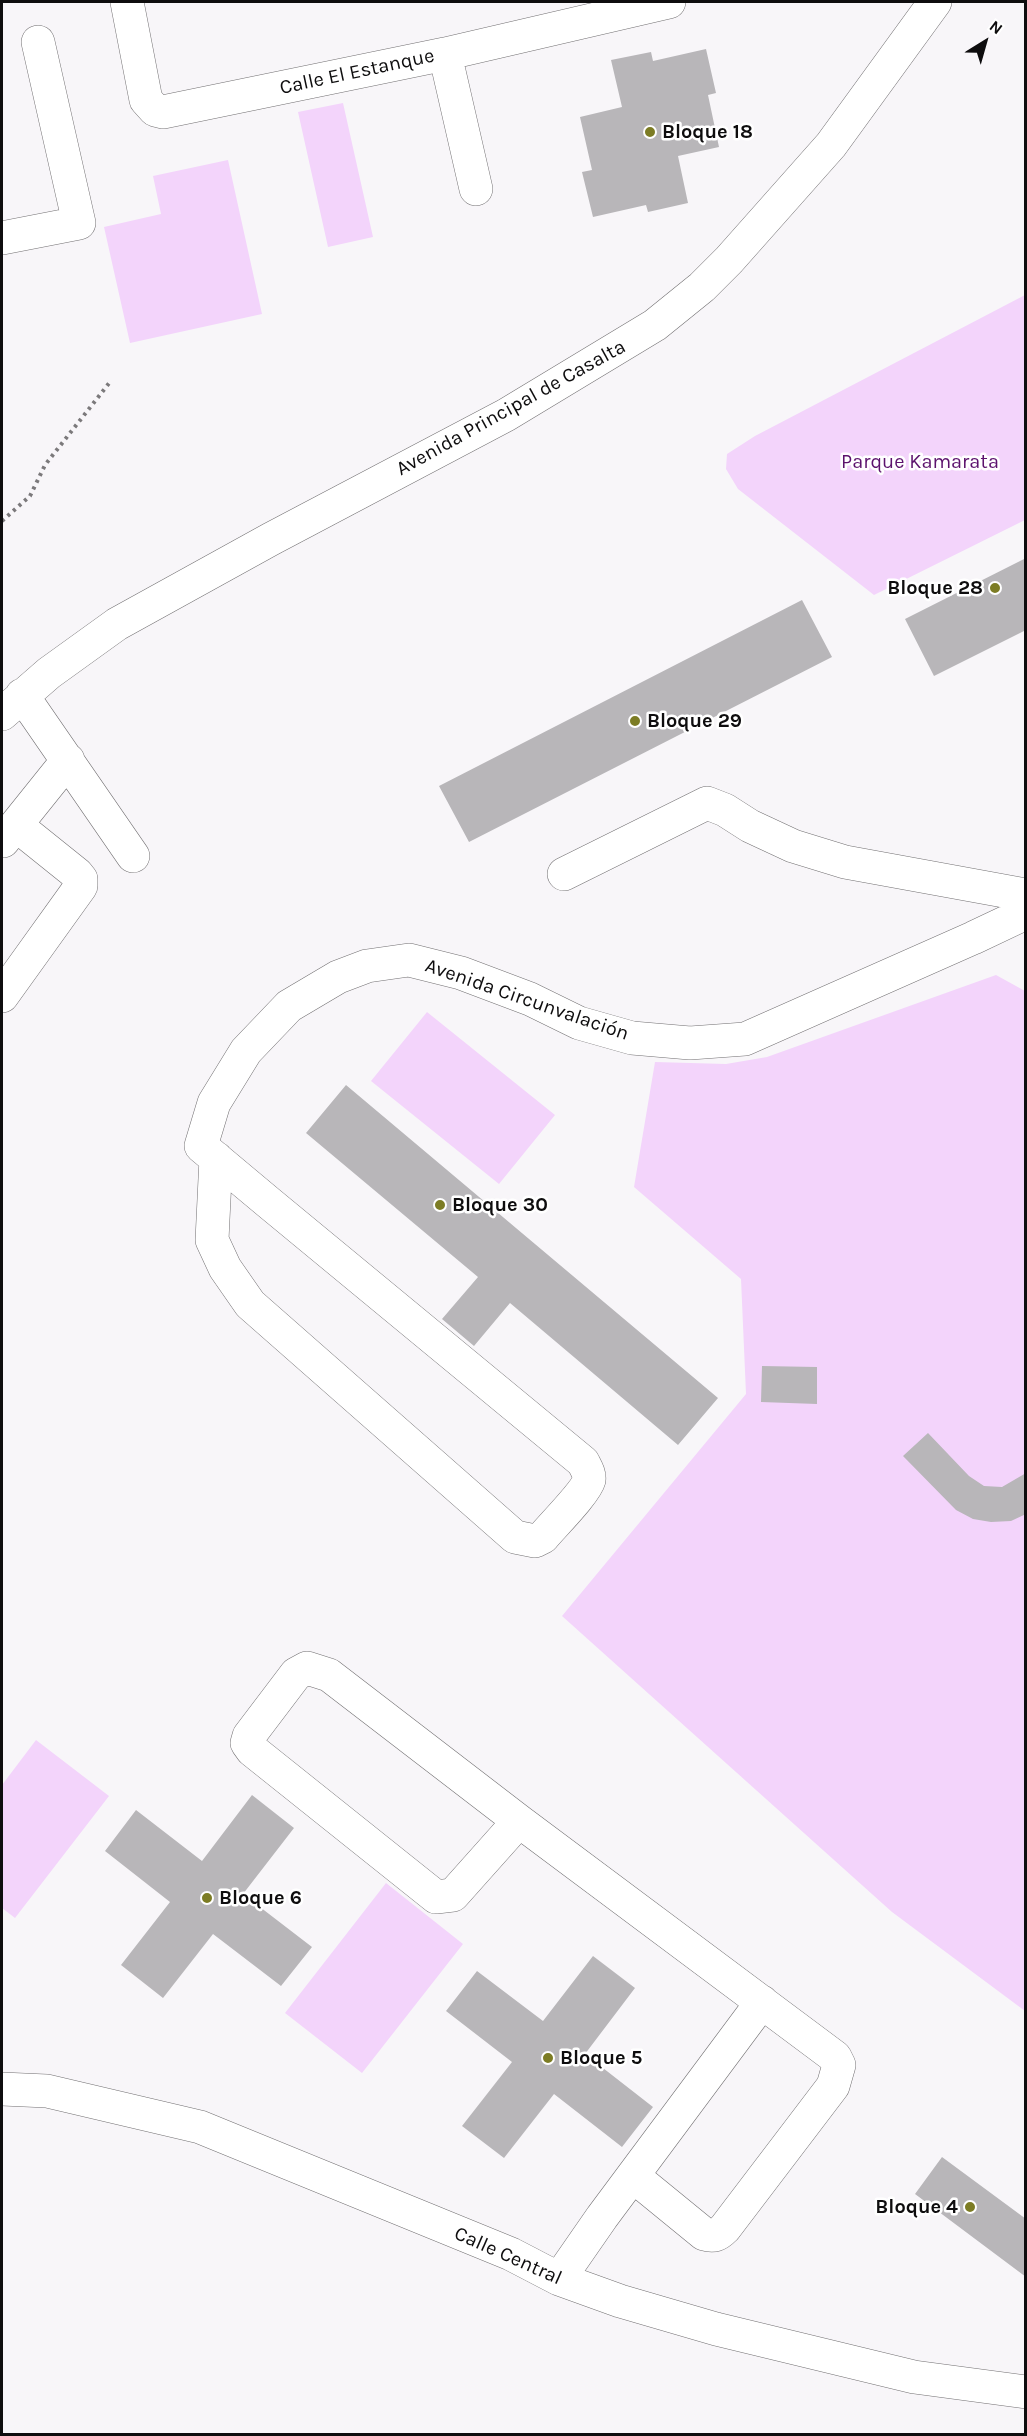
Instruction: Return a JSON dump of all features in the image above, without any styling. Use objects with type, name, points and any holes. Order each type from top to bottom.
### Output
[{"type":"street","name":"Calle El Estanque","points":[[127,2],[146,100],[155,110],[163,112],[445,54],[669,2]]},
{"type":"street","name":"Avenida Principal de Casalta","points":[[12,704],[49,673],[117,624],[271,539],[506,415],[655,325],[702,287],[729,260],[831,145],[935,2]]},
{"type":"street","points":[[2,238],[79,223],[38,42]]},
{"type":"street","points":[[445,54],[477,189]]},
{"type":"street","points":[[12,704],[68,760],[133,856]]},
{"type":"street","points":[[2,996],[81,886],[81,879],[77,874],[9,833],[68,760]]},
{"type":"street","points":[[564,874],[706,803],[725,810],[750,826],[793,846],[845,862],[1026,896]]},
{"type":"street","name":"Avenida Circunvalación","points":[[209,1152],[583,1462],[588,1470],[589,1480],[584,1490],[543,1537],[535,1541],[515,1537],[250,1304],[225,1268],[212,1240],[209,1152],[214,1103],[246,1051],[289,1006],[338,977],[367,966],[409,960],[461,972],[530,999],[579,1023],[632,1038],[690,1043],[745,1039],[1026,913]]},
{"type":"street","points":[[519,1821],[453,1895],[436,1897],[252,1750],[247,1743],[249,1736],[296,1674],[307,1668],[329,1675],[519,1821],[835,2057],[839,2065],[833,2086],[725,2228],[718,2234],[711,2236],[704,2234],[633,2176]]},
{"type":"street","points":[[559,2279],[762,2002]]},
{"type":"street","name":"Calle Central","points":[[2,2089],[47,2091],[200,2127],[511,2254],[559,2279],[620,2301],[728,2332],[914,2377],[1026,2392]]},
{"type":"path","points":[[2,521],[30,496],[45,465],[111,382]]},
{"type":"green space","points":[[343,103],[373,237],[328,247],[298,112]]},
{"type":"green space","points":[[228,160],[262,314],[130,343],[104,227],[161,214],[153,176]]},
{"type":"green space","name":"Parque Kamarata","points":[[1025,295],[1025,520],[874,595],[738,489],[726,469],[727,454],[755,436]]},
{"type":"green space","points":[[996,975],[1025,991],[1025,2011],[892,1912],[562,1616],[746,1394],[741,1279],[634,1187],[655,1062],[726,1064],[767,1057]]},
{"type":"green space","points":[[427,1012],[555,1115],[499,1184],[371,1081]]},
{"type":"green space","points":[[36,1740],[109,1796],[15,1918],[2,1908],[2,1785]]},
{"type":"green space","points":[[386,1883],[463,1944],[362,2073],[285,2013]]},
{"type":"building","name":"Bloque 18","points":[[706,49],[716,93],[708,95],[719,147],[678,156],[688,203],[648,212],[646,205],[593,217],[582,172],[592,170],[580,117],[622,107],[611,60],[651,52],[653,61]]},
{"type":"building","name":"Bloque 28","points":[[1026,558],[1026,630],[934,676],[905,619]]},
{"type":"building","name":"Bloque 29","points":[[802,600],[832,657],[469,842],[439,786]]},
{"type":"building","name":"Bloque 30","points":[[346,1085],[718,1398],[678,1445],[510,1303],[474,1346],[442,1319],[478,1277],[306,1133]]},
{"type":"building","points":[[762,1366],[817,1367],[817,1404],[761,1402]]},
{"type":"building","points":[[928,1433],[969,1476],[984,1486],[1002,1487],[1026,1473],[1026,1514],[1011,1521],[991,1522],[973,1519],[956,1510],[903,1456]]},
{"type":"building","name":"Bloque 6","points":[[252,1795],[294,1828],[243,1894],[312,1947],[281,1986],[213,1934],[163,1998],[121,1965],[170,1902],[105,1851],[136,1810],[202,1861]]},
{"type":"building","name":"Bloque 5","points":[[593,1956],[635,1988],[585,2054],[653,2107],[622,2147],[554,2094],[504,2158],[462,2126],[512,2062],[446,2011],[477,1971],[543,2021]]},
{"type":"building","name":"Bloque 4","points":[[942,2157],[1026,2219],[1026,2277],[915,2194]]},
{"type":"place","name":"Bloque 18","points":[[650,132]]},
{"type":"place","name":"Bloque 28","points":[[995,588]]},
{"type":"place","name":"Bloque 29","points":[[635,721]]},
{"type":"place","name":"Bloque 30","points":[[440,1205]]},
{"type":"place","name":"Bloque 6","points":[[207,1898]]},
{"type":"place","name":"Bloque 5","points":[[548,2058]]},
{"type":"place","name":"Bloque 4","points":[[970,2207]]}]
